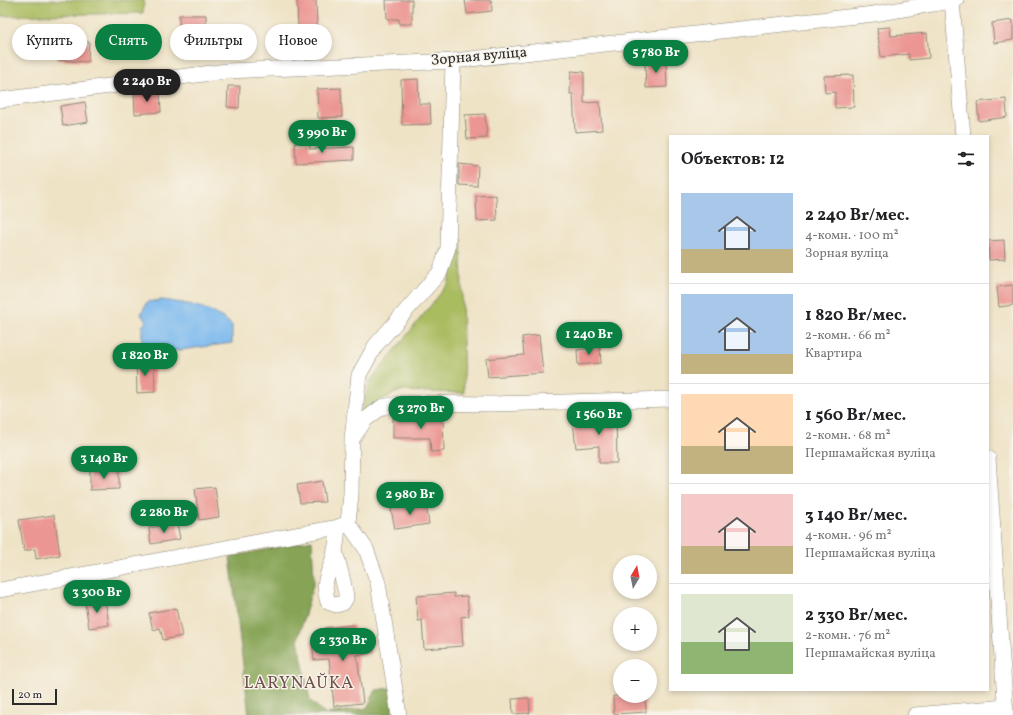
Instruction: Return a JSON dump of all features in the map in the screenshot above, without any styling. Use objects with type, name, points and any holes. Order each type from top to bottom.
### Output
[{"type":"street","name":"Зорная вуліца","points":[[0,100],[227,71],[452,61],[874,14],[954,0]]},
{"type":"street","points":[[954,0],[963,135]]},
{"type":"street","points":[[335,551],[352,494],[352,440],[359,375],[375,346],[440,272],[448,248],[452,61]]},
{"type":"street","points":[[352,440],[366,419],[382,407],[404,403],[499,404],[669,399]]},
{"type":"street","points":[[915,715],[1005,711],[989,473]]},
{"type":"street","points":[[0,590],[343,525]]},
{"type":"street","points":[[343,525],[366,549],[378,583],[399,715]]},
{"type":"green space","points":[[0,0],[144,0],[143,13],[0,16]]},
{"type":"green space","points":[[461,238],[464,393],[400,391],[373,404],[359,418],[370,381],[448,284]]},
{"type":"green space","points":[[312,540],[314,582],[298,639],[310,700],[325,714],[367,708],[376,690],[390,688],[393,715],[249,715],[230,557]]},
{"type":"water","points":[[162,300],[199,307],[224,319],[232,325],[232,343],[158,353],[146,348],[142,342],[142,326],[146,322],[141,314],[147,302]]},
{"type":"building","points":[[297,0],[316,0],[317,24],[298,24]]},
{"type":"building","points":[[386,0],[412,0],[412,24],[399,24],[399,19],[387,19]]},
{"type":"building","points":[[465,0],[491,0],[492,11],[467,14]]},
{"type":"building","points":[[179,15],[206,15],[206,24],[179,24]]},
{"type":"building","points":[[1013,20],[1013,40],[994,43],[992,23]]},
{"type":"building","points":[[890,27],[891,36],[927,33],[929,58],[909,60],[909,54],[881,57],[877,28]]},
{"type":"building","points":[[87,42],[89,42],[88,62],[57,60],[87,60]]},
{"type":"building","points":[[666,61],[667,87],[646,88],[645,62]]},
{"type":"building","points":[[571,71],[584,72],[584,103],[600,102],[602,130],[575,132],[573,94],[570,94]]},
{"type":"building","points":[[853,75],[854,107],[835,108],[835,92],[825,93],[824,76]]},
{"type":"building","points":[[418,79],[419,104],[430,104],[431,124],[402,125],[401,80]]},
{"type":"building","points":[[228,86],[240,86],[239,108],[227,107]]},
{"type":"building","points":[[341,88],[342,117],[318,118],[317,89]]},
{"type":"building","points":[[160,92],[161,112],[135,114],[134,93]]},
{"type":"building","points":[[1006,99],[1007,117],[979,121],[977,102]]},
{"type":"building","points":[[85,102],[88,122],[63,126],[60,106]]},
{"type":"building","points":[[485,114],[487,138],[467,139],[465,115]]},
{"type":"building","points":[[309,142],[310,149],[354,147],[354,160],[296,163],[295,143]]},
{"type":"building","points":[[459,164],[478,166],[477,186],[459,185]]},
{"type":"building","points":[[496,195],[497,220],[477,221],[476,196]]},
{"type":"building","points":[[1004,240],[1005,259],[989,260],[989,241]]},
{"type":"building","points":[[1013,285],[1013,305],[999,307],[997,287]]},
{"type":"building","points":[[539,335],[543,373],[488,377],[486,359],[524,355],[522,337]]},
{"type":"building","points":[[600,347],[601,363],[578,365],[577,350]]},
{"type":"building","points":[[136,361],[154,361],[155,392],[137,393]]},
{"type":"building","points":[[599,413],[616,413],[617,463],[599,463],[599,446],[576,448],[573,422],[599,420]]},
{"type":"building","points":[[443,417],[444,451],[431,452],[430,438],[393,438],[393,418]]},
{"type":"building","points":[[119,469],[119,489],[90,490],[90,470]]},
{"type":"building","points":[[322,481],[325,502],[300,503],[297,485]]},
{"type":"building","points":[[215,487],[219,517],[199,520],[195,489]]},
{"type":"building","points":[[426,504],[429,524],[395,529],[391,509]]},
{"type":"building","points":[[54,515],[60,555],[36,559],[35,549],[24,551],[19,520]]},
{"type":"building","points":[[177,523],[180,539],[151,544],[149,528]]},
{"type":"building","points":[[454,593],[454,597],[467,596],[469,616],[461,617],[463,646],[424,649],[422,620],[418,621],[416,596]]},
{"type":"building","points":[[105,599],[109,625],[89,628],[85,602]]},
{"type":"building","points":[[176,608],[182,636],[163,640],[160,628],[153,630],[149,613]]},
{"type":"building","points":[[353,625],[355,634],[368,632],[370,653],[357,655],[363,703],[334,706],[329,659],[314,660],[312,640],[325,638],[324,628]]},
{"type":"building","points":[[529,698],[530,713],[513,714],[512,699]]},
{"type":"building","points":[[613,703],[645,703],[646,712],[614,714]]},
{"type":"district","name":"LARYNAŬKA","points":[[299,683]]}]
